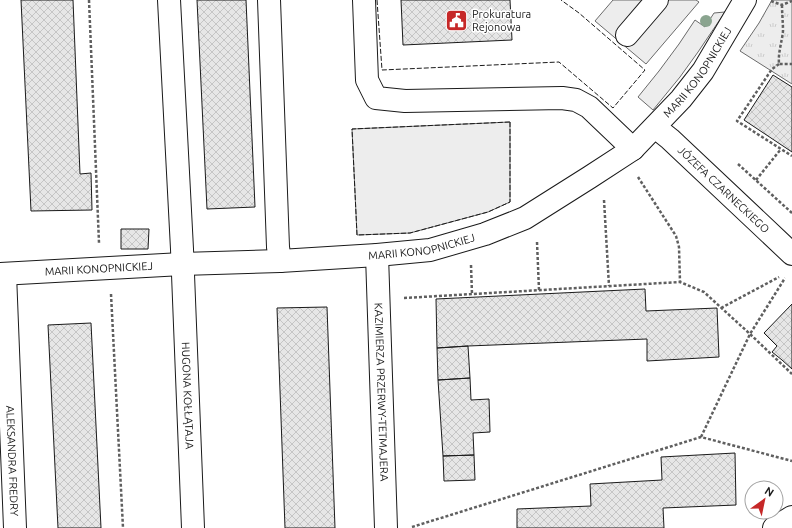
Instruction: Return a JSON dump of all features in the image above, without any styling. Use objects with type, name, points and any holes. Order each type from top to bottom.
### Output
[{"type":"street","name":"HUGONA KOŁŁĄTAJA","points":[[169,0],[193,528]]},
{"type":"street","points":[[270,0],[278,247],[280,261]]},
{"type":"street","points":[[364,0],[367,80],[376,98],[405,101],[562,98],[576,100],[589,108],[633,149]]},
{"type":"street","points":[[627,35],[657,0]]},
{"type":"street","name":"MARII KONOPNICKIEJ","points":[[2,274],[182,264],[377,256],[430,250],[485,234],[525,218],[590,178],[633,149],[681,100],[703,71],[746,0]]},
{"type":"street","name":"JÓZEFA CZARNECKIEGO","points":[[655,127],[670,139],[790,263]]},
{"type":"street","name":"KAZIMIERZA PRZERWY-TETMAJERA","points":[[377,256],[386,528]]},
{"type":"street","name":"ALEKSANDRA FREDRY","points":[[2,274],[16,528]]},
{"type":"street","points":[[774,528],[792,517]]},
{"type":"path","points":[[89,0],[99,246]]},
{"type":"path","points":[[768,0],[782,5],[792,1]]},
{"type":"path","points":[[779,64],[778,55],[783,31],[782,5]]},
{"type":"path","points":[[792,64],[779,64],[772,69],[737,122],[792,156]]},
{"type":"path","points":[[756,180],[780,149]]},
{"type":"path","points":[[638,176],[676,236],[679,247],[680,282]]},
{"type":"path","points":[[603,193],[609,286]]},
{"type":"path","points":[[536,239],[539,290]]},
{"type":"path","points":[[471,258],[472,294]]},
{"type":"path","points":[[701,437],[750,334],[790,263]]},
{"type":"path","points":[[721,308],[782,276]]},
{"type":"path","points":[[397,298],[680,282],[704,292],[792,374]]},
{"type":"path","points":[[111,293],[123,528]]},
{"type":"path","points":[[410,528],[701,437],[792,461]]},
{"type":"green space","points":[[772,0],[792,0],[792,84],[740,51],[759,23]]},
{"type":"shaded area","points":[[613,0],[696,0],[699,2],[646,64],[595,21]]},
{"type":"shaded area","points":[[725,12],[680,77],[653,110],[638,97],[679,44],[695,20],[705,27],[714,13]]},
{"type":"shaded area","points":[[510,122],[510,202],[488,212],[410,233],[357,235],[352,129]]},
{"type":"building","points":[[21,0],[73,0],[80,174],[91,173],[92,210],[31,211]]},
{"type":"building","points":[[197,0],[246,0],[255,207],[207,209]]},
{"type":"building","name":"Prokuratura Rejonowa","points":[[401,0],[510,0],[512,40],[403,45]]},
{"type":"building","points":[[773,75],[792,87],[792,152],[744,120]]},
{"type":"building","points":[[121,229],[149,229],[148,249],[121,249]]},
{"type":"building","points":[[645,289],[646,311],[717,308],[719,357],[647,361],[647,339],[437,348],[436,299]]},
{"type":"building","points":[[792,304],[792,369],[772,352],[777,346],[764,333]]},
{"type":"building","points":[[327,307],[335,528],[285,528],[277,308]]},
{"type":"building","points":[[91,323],[101,528],[58,528],[48,325]]},
{"type":"building","points":[[468,346],[470,378],[438,380],[437,348]]},
{"type":"building","points":[[470,378],[471,400],[489,399],[490,432],[473,433],[474,455],[443,456],[438,380]]},
{"type":"building","points":[[735,453],[736,505],[663,508],[664,528],[517,528],[517,509],[591,506],[590,484],[662,480],[661,457]]},
{"type":"building","points":[[474,455],[475,480],[444,481],[443,456]]},
{"type":"fence","points":[[377,0],[382,70],[559,62],[613,108],[645,70],[579,13],[561,0]]},
{"type":"fence","points":[[510,122],[510,202],[488,212],[410,233],[357,235],[352,129],[510,122]]},
{"type":"place","name":"Prokuratura Rejonowa","points":[[456,20]]}]
